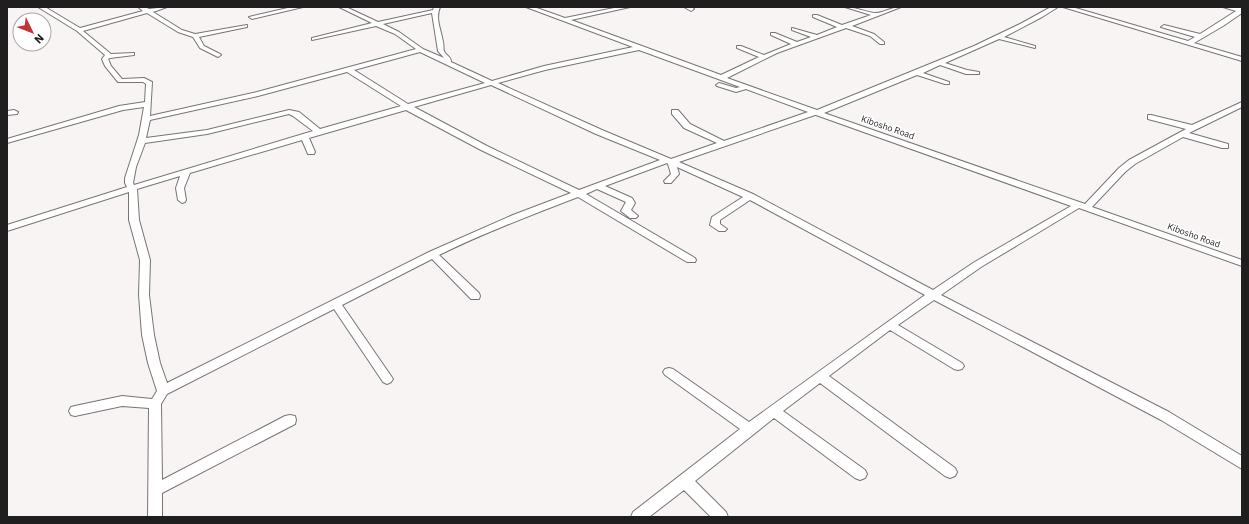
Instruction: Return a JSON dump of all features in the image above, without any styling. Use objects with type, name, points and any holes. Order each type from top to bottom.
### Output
[{"type":"street","points":[[41,7],[78,30],[109,55],[115,56],[132,54]]},
{"type":"street","points":[[141,7],[180,31],[195,36],[246,26]]},
{"type":"street","points":[[78,30],[164,7]]},
{"type":"street","points":[[252,17],[300,7]]},
{"type":"street","points":[[342,7],[397,33],[421,50],[492,83],[593,129],[750,196],[933,295],[1165,416],[1242,463]]},
{"type":"street","name":"Kibosho Road","points":[[529,7],[639,48],[720,81],[751,88],[1242,263]]},
{"type":"street","points":[[564,20],[627,7]]},
{"type":"street","points":[[848,7],[877,15]]},
{"type":"street","points":[[720,81],[764,56],[898,7]]},
{"type":"street","points":[[155,517],[155,404],[163,391],[217,362],[336,304],[432,254],[487,229],[597,186],[862,97],[998,37],[1055,7]]},
{"type":"street","points":[[1066,7],[1242,59]]},
{"type":"street","points":[[1226,7],[1241,12]]},
{"type":"street","points":[[314,39],[436,9],[437,31],[442,44],[441,51],[448,59],[448,62]]},
{"type":"street","points":[[1090,14],[1104,11]]},
{"type":"street","points":[[1189,43],[1241,12]]},
{"type":"street","points":[[815,16],[844,27],[872,35],[882,43]]},
{"type":"street","points":[[1122,24],[1120,20],[1126,17]]},
{"type":"street","points":[[1164,27],[1199,36]]},
{"type":"street","points":[[794,29],[818,37]]},
{"type":"street","points":[[773,34],[797,44]]},
{"type":"street","points":[[195,36],[202,47],[218,55]]},
{"type":"street","points":[[998,37],[1033,46]]},
{"type":"street","points":[[7,228],[186,170],[318,132],[409,108],[565,63],[639,48]]},
{"type":"street","points":[[739,48],[764,56]]},
{"type":"street","points":[[145,119],[258,94],[421,50]]},
{"type":"street","points":[[109,55],[105,59],[108,66],[120,81],[144,80],[150,83],[142,142],[129,184],[133,188],[134,220],[145,260],[144,295],[148,335],[154,363],[163,391]]},
{"type":"street","points":[[939,63],[966,72],[977,73]]},
{"type":"street","points":[[349,70],[409,108],[484,148],[578,193],[690,260]]},
{"type":"street","points":[[917,73],[947,83]]},
{"type":"street","points":[[7,141],[116,110],[148,104]]},
{"type":"street","points":[[638,517],[773,410],[821,377],[933,295],[977,265],[1082,206],[1132,162],[1193,128],[1242,104]]},
{"type":"street","points":[[142,142],[207,132],[289,112],[296,114],[318,132]]},
{"type":"street","points":[[675,112],[687,126],[723,143]]},
{"type":"street","points":[[1151,117],[1193,128]]},
{"type":"street","points":[[1183,134],[1225,146]]},
{"type":"street","points":[[304,136],[311,152]]},
{"type":"street","points":[[668,180],[675,174],[670,161]]},
{"type":"street","points":[[182,200],[180,188],[186,170]]},
{"type":"street","points":[[597,186],[628,200],[631,203],[626,211],[633,216]]},
{"type":"street","points":[[722,229],[715,225],[715,219],[750,196]]},
{"type":"street","points":[[432,254],[475,296]]},
{"type":"street","points":[[336,304],[387,380]]},
{"type":"street","points":[[890,325],[958,366]]},
{"type":"street","points":[[669,372],[749,429]]},
{"type":"street","points":[[821,377],[950,472]]},
{"type":"street","points":[[75,411],[122,401],[155,404]]},
{"type":"street","points":[[773,410],[860,474]]},
{"type":"street","points":[[155,490],[290,420]]},
{"type":"street","points":[[685,481],[721,517]]}]
